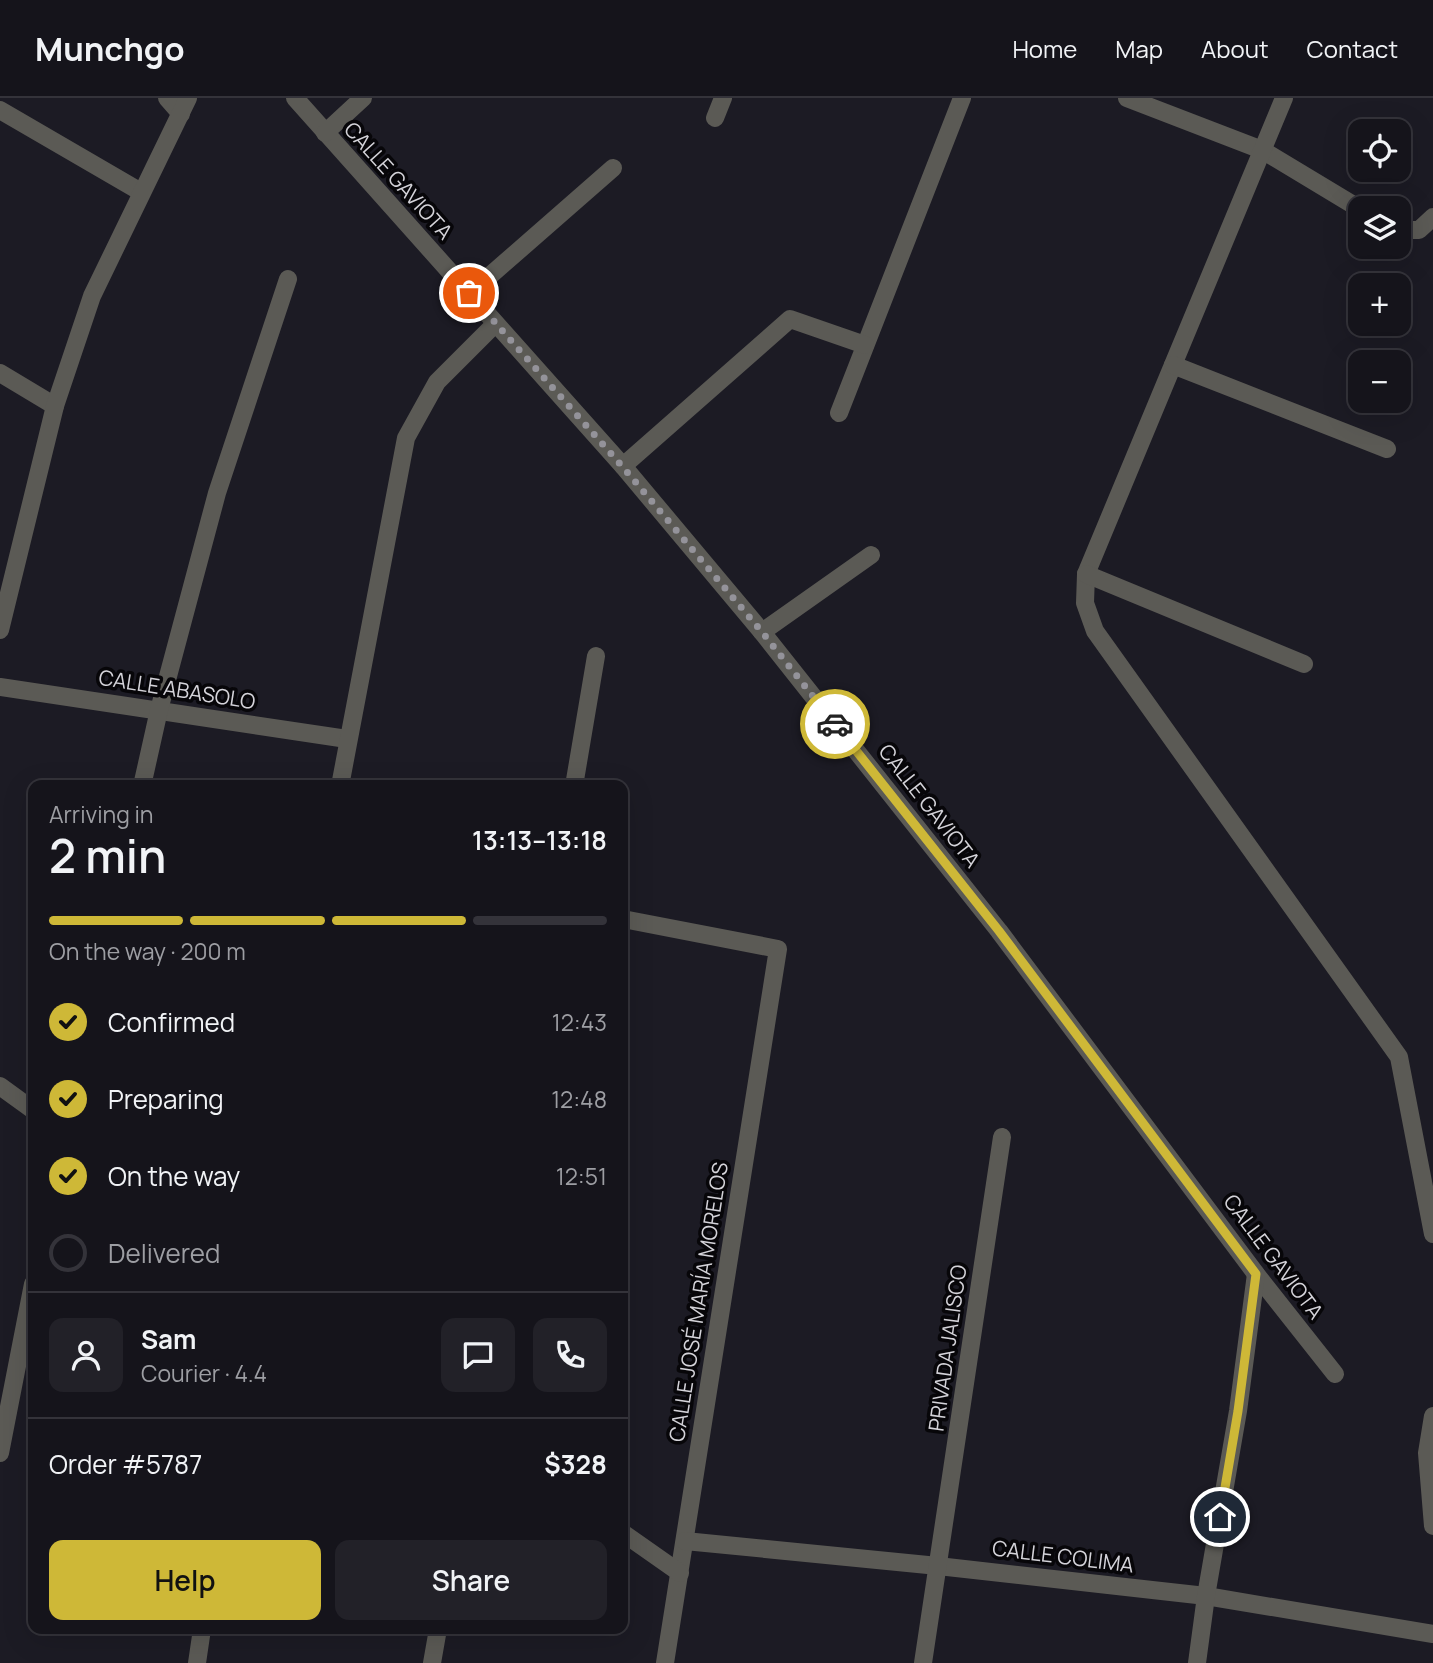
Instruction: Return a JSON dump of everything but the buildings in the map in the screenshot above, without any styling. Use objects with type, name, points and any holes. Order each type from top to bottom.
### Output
[{"type":"street","points":[[0,630],[55,405],[92,296],[185,106],[167,98]]},
{"type":"street","name":"CALLE GAVIOTA","points":[[295,98],[622,466],[762,632],[999,931],[1256,1274],[1335,1374]]},
{"type":"street","points":[[325,134],[363,98]]},
{"type":"street","points":[[715,118],[723,98]]},
{"type":"street","points":[[839,413],[962,98]]},
{"type":"street","points":[[1127,98],[1262,150],[1348,202]]},
{"type":"street","points":[[1283,98],[1086,574],[1085,603],[1095,631],[1399,1057],[1433,1234]]},
{"type":"street","points":[[0,110],[141,192]]},
{"type":"street","points":[[469,293],[613,168]]},
{"type":"street","points":[[1411,230],[1419,230],[1433,217]]},
{"type":"street","points":[[143,780],[216,493],[288,279]]},
{"type":"street","points":[[622,466],[790,319],[865,345]]},
{"type":"street","points":[[341,780],[407,438],[437,382],[495,324]]},
{"type":"street","points":[[1173,365],[1387,449]]},
{"type":"street","points":[[0,373],[55,405]]},
{"type":"street","points":[[762,632],[871,555]]},
{"type":"street","points":[[1086,574],[1304,664]]},
{"type":"street","points":[[575,780],[596,656]]},
{"type":"street","name":"CALLE ABASOLO","points":[[0,687],[347,739]]},
{"type":"street","name":"CALLE JOSÉ MARÍA MORELOS","points":[[628,920],[778,949],[665,1663]]},
{"type":"street","points":[[0,1086],[28,1106]]},
{"type":"street","name":"PRIVADA JALISCO","points":[[923,1663],[1002,1137]]},
{"type":"street","points":[[1197,1663],[1238,1411],[1256,1274]]},
{"type":"street","points":[[0,1454],[28,1310]]},
{"type":"street","points":[[1433,1416],[1427,1452],[1433,1527]]},
{"type":"street","points":[[628,1537],[680,1573]]},
{"type":"street","name":"CALLE COLIMA","points":[[685,1541],[1206,1596],[1433,1633]]},
{"type":"street","points":[[197,1663],[201,1634]]},
{"type":"street","points":[[432,1663],[437,1634]]},
{"type":"way so far","points":[[469,293],[622,466],[762,632],[835,724]]},
{"type":"route","points":[[835,724],[999,931],[1256,1274],[1238,1411],[1220,1517]]}]
